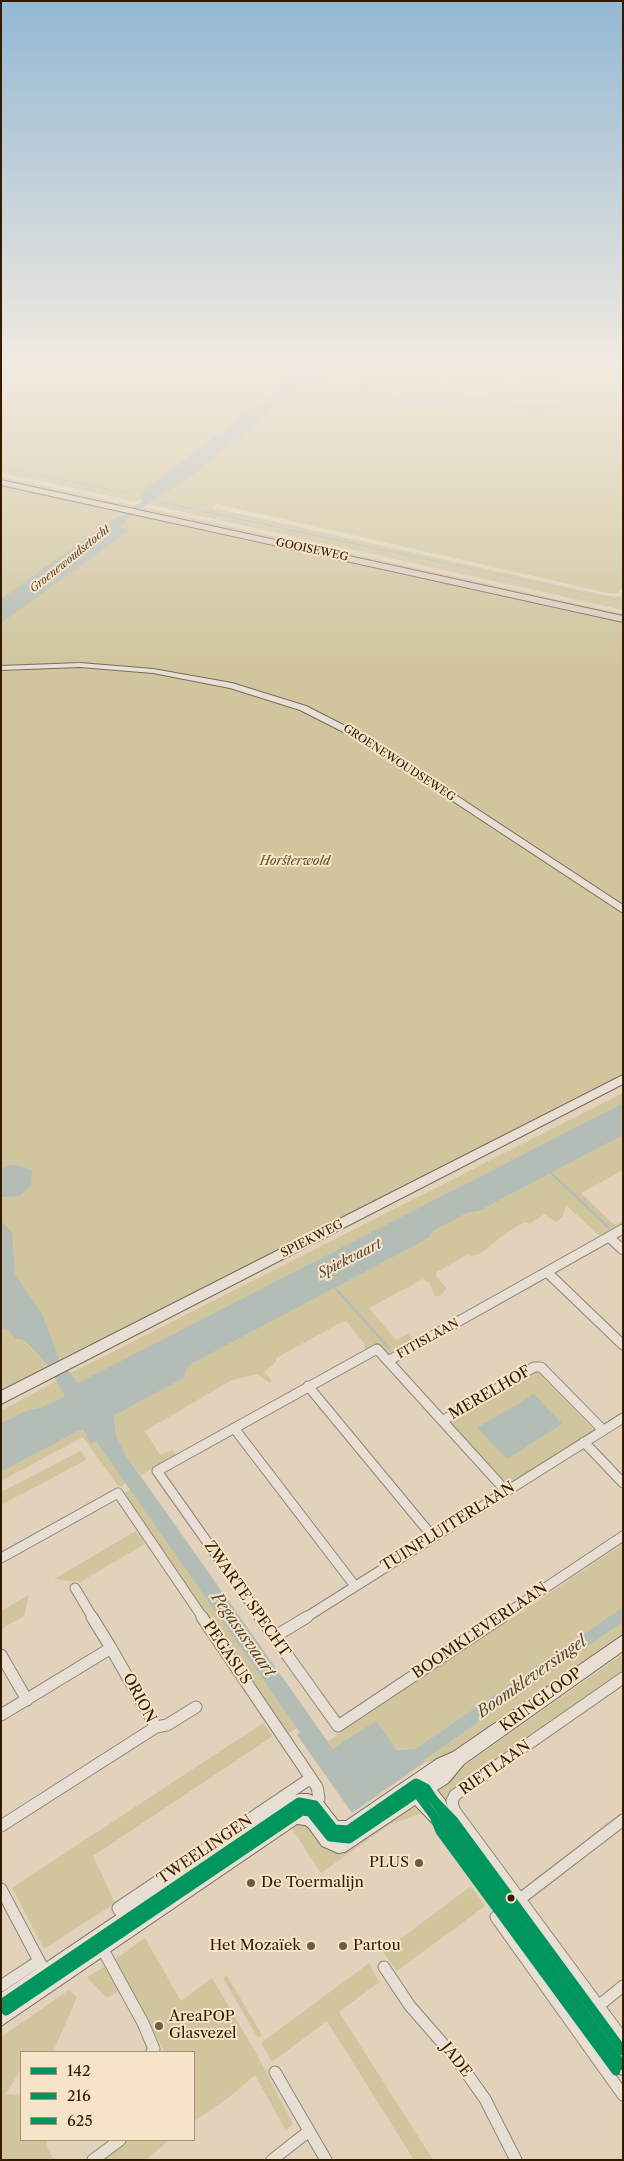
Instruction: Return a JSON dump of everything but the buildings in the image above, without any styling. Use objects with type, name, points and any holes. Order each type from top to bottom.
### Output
[{"type":"highway","name":"GOOISEWEG","points":[[1,474],[131,503],[143,509],[623,619]]},
{"type":"highway","name":"GOOISEWEG","points":[[1,482],[122,508],[143,509],[623,611]]},
{"type":"street","name":"GROENEWOUDSEWEG","points":[[1,668],[80,665],[153,671],[214,681],[266,695],[303,708],[366,740],[623,910]]},
{"type":"street","name":"SPIEKWEG","points":[[1,1398],[623,1079]]},
{"type":"street","name":"FITISLAAN","points":[[156,1471],[377,1349],[388,1361],[548,1273],[623,1229]]},
{"type":"street","points":[[608,1237],[623,1250]]},
{"type":"street","points":[[548,1273],[623,1345]]},
{"type":"street","points":[[388,1361],[506,1491]]},
{"type":"street","name":"MERELHOF","points":[[442,1421],[534,1367],[540,1367],[603,1430]]},
{"type":"street","points":[[308,1386],[433,1537]]},
{"type":"street","name":"TUINFLUITERLAAN","points":[[274,1637],[623,1418]]},
{"type":"street","points":[[234,1428],[355,1586]]},
{"type":"street","points":[[584,1442],[623,1483]]},
{"type":"street","name":"ZWARTE SPECHT","points":[[156,1471],[338,1726]]},
{"type":"street","name":"PEGASUS","points":[[1,1558],[118,1493],[317,1786],[318,1798],[311,1811]]},
{"type":"street","name":"BOOMKLEVERLAAN","points":[[338,1726],[623,1536]]},
{"type":"street","name":"ORION","points":[[1,1826],[156,1727],[75,1588]]},
{"type":"street","name":"KRINGLOOP","points":[[311,1811],[334,1829],[348,1830],[442,1777],[459,1758],[623,1642]]},
{"type":"street","points":[[1,1715],[111,1648]]},
{"type":"street","points":[[1,1656],[27,1700]]},
{"type":"street","name":"RIETLAAN","points":[[514,1903],[454,1810],[452,1801],[455,1795],[623,1678]]},
{"type":"street","points":[[156,1727],[166,1725],[196,1707]]},
{"type":"street","name":"TWEELINGEN","points":[[127,1925],[118,1908],[311,1778]]},
{"type":"street","points":[[420,1789],[447,1826],[514,1903],[592,2011],[623,2066]]},
{"type":"street","points":[[1,2004],[45,1972],[127,1925],[299,1802],[308,1802],[311,1811]]},
{"type":"street","points":[[623,1820],[496,1917],[623,2095]]},
{"type":"street","points":[[1,1889],[45,1972]]},
{"type":"street","points":[[1,1986],[45,1972],[102,1948],[127,1925]]},
{"type":"street","points":[[102,1948],[143,2023],[154,2049],[153,2051]]},
{"type":"street","name":"JADE","points":[[384,1967],[410,2006],[458,2061],[485,2099],[516,2160]]},
{"type":"street","points":[[1,2017],[45,1972]]},
{"type":"street","points":[[592,2011],[623,1986]]},
{"type":"street","points":[[592,2011],[623,2039]]},
{"type":"street","points":[[275,2072],[326,2160]]},
{"type":"street","points":[[272,2160],[309,2131]]},
{"type":"street","points":[[93,2160],[119,2141]]},
{"type":"green space","points":[[1,464],[623,464],[623,586],[618,593],[608,593],[217,504],[213,508],[608,596],[623,597],[623,610],[147,504],[161,495],[143,495],[139,502],[1,473]],"holes":[[[161,501],[619,601],[159,503]]]},
{"type":"green space","points":[[1,476],[135,506],[130,509],[1,481]]},
{"type":"green space","name":"Horsterwold","points":[[1,483],[127,511],[116,516],[135,513],[623,621],[623,1076],[70,1357],[68,1355],[60,1360],[39,1310],[1,1327]]},
{"type":"green space","points":[[143,507],[623,614],[623,617],[138,511]]},
{"type":"green space","points":[[623,1093],[623,1103],[83,1381],[78,1383],[69,1374]]},
{"type":"green space","points":[[623,1135],[623,1170],[581,1193],[614,1225],[623,1221],[623,1227],[602,1238],[566,1205],[563,1216],[556,1222],[544,1214],[530,1224],[525,1222],[506,1233],[480,1254],[467,1255],[436,1272],[436,1277],[447,1288],[440,1296],[435,1296],[429,1283],[423,1279],[369,1308],[396,1340],[408,1334],[416,1343],[394,1355],[387,1355],[378,1344],[366,1350],[365,1344],[346,1321],[338,1324],[276,1358],[276,1362],[264,1372],[272,1380],[270,1383],[257,1374],[230,1381],[145,1431],[160,1455],[172,1450],[177,1456],[141,1475],[125,1454],[116,1435],[115,1415],[184,1378],[187,1368],[193,1363],[429,1238],[433,1231],[467,1213],[479,1211]]},
{"type":"green space","points":[[1,1328],[10,1332],[15,1339],[23,1340],[48,1366],[1,1393]]},
{"type":"green space","points":[[537,1371],[595,1431],[506,1486],[450,1424]]},
{"type":"green space","points":[[58,1380],[65,1396],[40,1408],[30,1409],[1,1423],[1,1411]]},
{"type":"green space","points":[[82,1430],[91,1443],[96,1441],[127,1483],[119,1487],[83,1437],[1,1481],[1,1472]]},
{"type":"green space","points":[[81,1451],[86,1460],[1,1505],[1,1492]]},
{"type":"green space","points":[[131,1489],[297,1728],[287,1734],[122,1495]]},
{"type":"green space","points":[[136,1531],[145,1544],[80,1582],[54,1579]]},
{"type":"green space","points":[[623,1544],[623,1607],[415,1749],[333,1749],[328,1741]]},
{"type":"green space","points":[[29,1595],[24,1616],[1,1629],[1,1611]]},
{"type":"green space","points":[[623,1622],[623,1638],[446,1759],[425,1762],[424,1760]]},
{"type":"green space","points":[[623,1654],[623,1674],[440,1803],[438,1797],[439,1787],[444,1780]]},
{"type":"green space","points":[[263,1723],[273,1736],[93,1856],[115,1903],[44,1949],[12,1888]]},
{"type":"green space","points":[[410,1806],[425,1812],[389,1825],[321,1873],[289,1824],[308,1823],[331,1847]]},
{"type":"green space","points":[[471,1886],[485,1906],[397,1971],[383,1952]]},
{"type":"green space","points":[[145,1938],[181,2001],[212,1978],[255,2051],[293,2124],[286,2131],[255,2075],[228,2098],[195,2120],[195,2051],[164,2051],[114,1960]]},
{"type":"green space","points":[[369,1963],[379,1982],[339,2012],[433,2160],[414,2160],[327,2021],[272,2062],[261,2043]]},
{"type":"green space","points":[[106,1966],[120,1990],[107,1998],[87,1977]]},
{"type":"green space","points":[[227,1976],[262,2035],[258,2038],[223,1978]]},
{"type":"green space","points":[[69,1990],[77,1997],[53,2051],[20,2051],[20,2071],[6,2094],[20,2096],[20,2141],[46,2141],[54,2160],[1,2160],[1,2037]]},
{"type":"green space","points":[[127,2141],[168,2141],[146,2160],[101,2160]]},
{"type":"water","name":"Groenewoudsetocht","points":[[179,464],[206,464],[191,476],[130,515],[120,527],[128,530],[127,532],[1,623],[1,599],[105,524],[142,501],[140,497],[146,489]]},
{"type":"water","points":[[161,501],[619,600],[619,601],[159,503]]},
{"type":"water","points":[[623,1103],[623,1135],[479,1211],[467,1213],[433,1231],[429,1238],[193,1363],[187,1368],[184,1378],[115,1415],[116,1435],[125,1454],[333,1749],[376,1721],[397,1750],[415,1749],[623,1607],[623,1622],[424,1760],[425,1762],[352,1813],[297,1735],[300,1733],[297,1728],[96,1441],[91,1444],[83,1430],[80,1430],[1,1472],[1,1423],[30,1409],[40,1408],[65,1396],[48,1366],[29,1345],[23,1340],[15,1339],[10,1332],[1,1328],[1,1221],[12,1232],[15,1274],[42,1314],[60,1360],[78,1383]]},
{"type":"water","points":[[10,1165],[17,1165],[32,1171],[31,1186],[19,1196],[1,1197],[1,1169]]},
{"type":"water","points":[[534,1394],[562,1424],[507,1459],[477,1428]]},
{"type":"waterway","points":[[1,467],[130,494]]},
{"type":"waterway","points":[[551,1173],[566,1187]]},
{"type":"waterway","points":[[565,1186],[608,1227]]},
{"type":"waterway","points":[[334,1287],[389,1348]]},
{"type":"transit line","name":"142","points":[[1,2004],[299,1802],[315,1805],[334,1829],[348,1830],[416,1783],[426,1788],[442,1812],[447,1826],[623,2066]]},
{"type":"transit line","name":"625","points":[[1,2006],[291,1808],[312,1809],[321,1816],[334,1833],[342,1836],[412,1788]]},
{"type":"transit line","name":"625","points":[[423,1789],[454,1821],[623,2051]]},
{"type":"transit line","name":"216","points":[[6,2011],[302,1811],[310,1812],[330,1837],[349,1839],[417,1793],[434,1816],[440,1831],[616,2071]]},
{"type":"place","name":"PLUS","points":[[419,1863]]},
{"type":"place","name":"De Toermalijn","points":[[251,1883]]},
{"type":"place","name":"Het Mozaïek","points":[[311,1946]]},
{"type":"place","name":"Partou","points":[[343,1946]]},
{"type":"place","name":"AreaPOP Glasvezel","points":[[159,2026]]},
{"type":"water label","name":"Spiekvaart","points":[[350,1259]]},
{"type":"water label","name":"Pegasusvaart","points":[[243,1635]]},
{"type":"water label","name":"Boomkleversingel","points":[[532,1677]]}]
